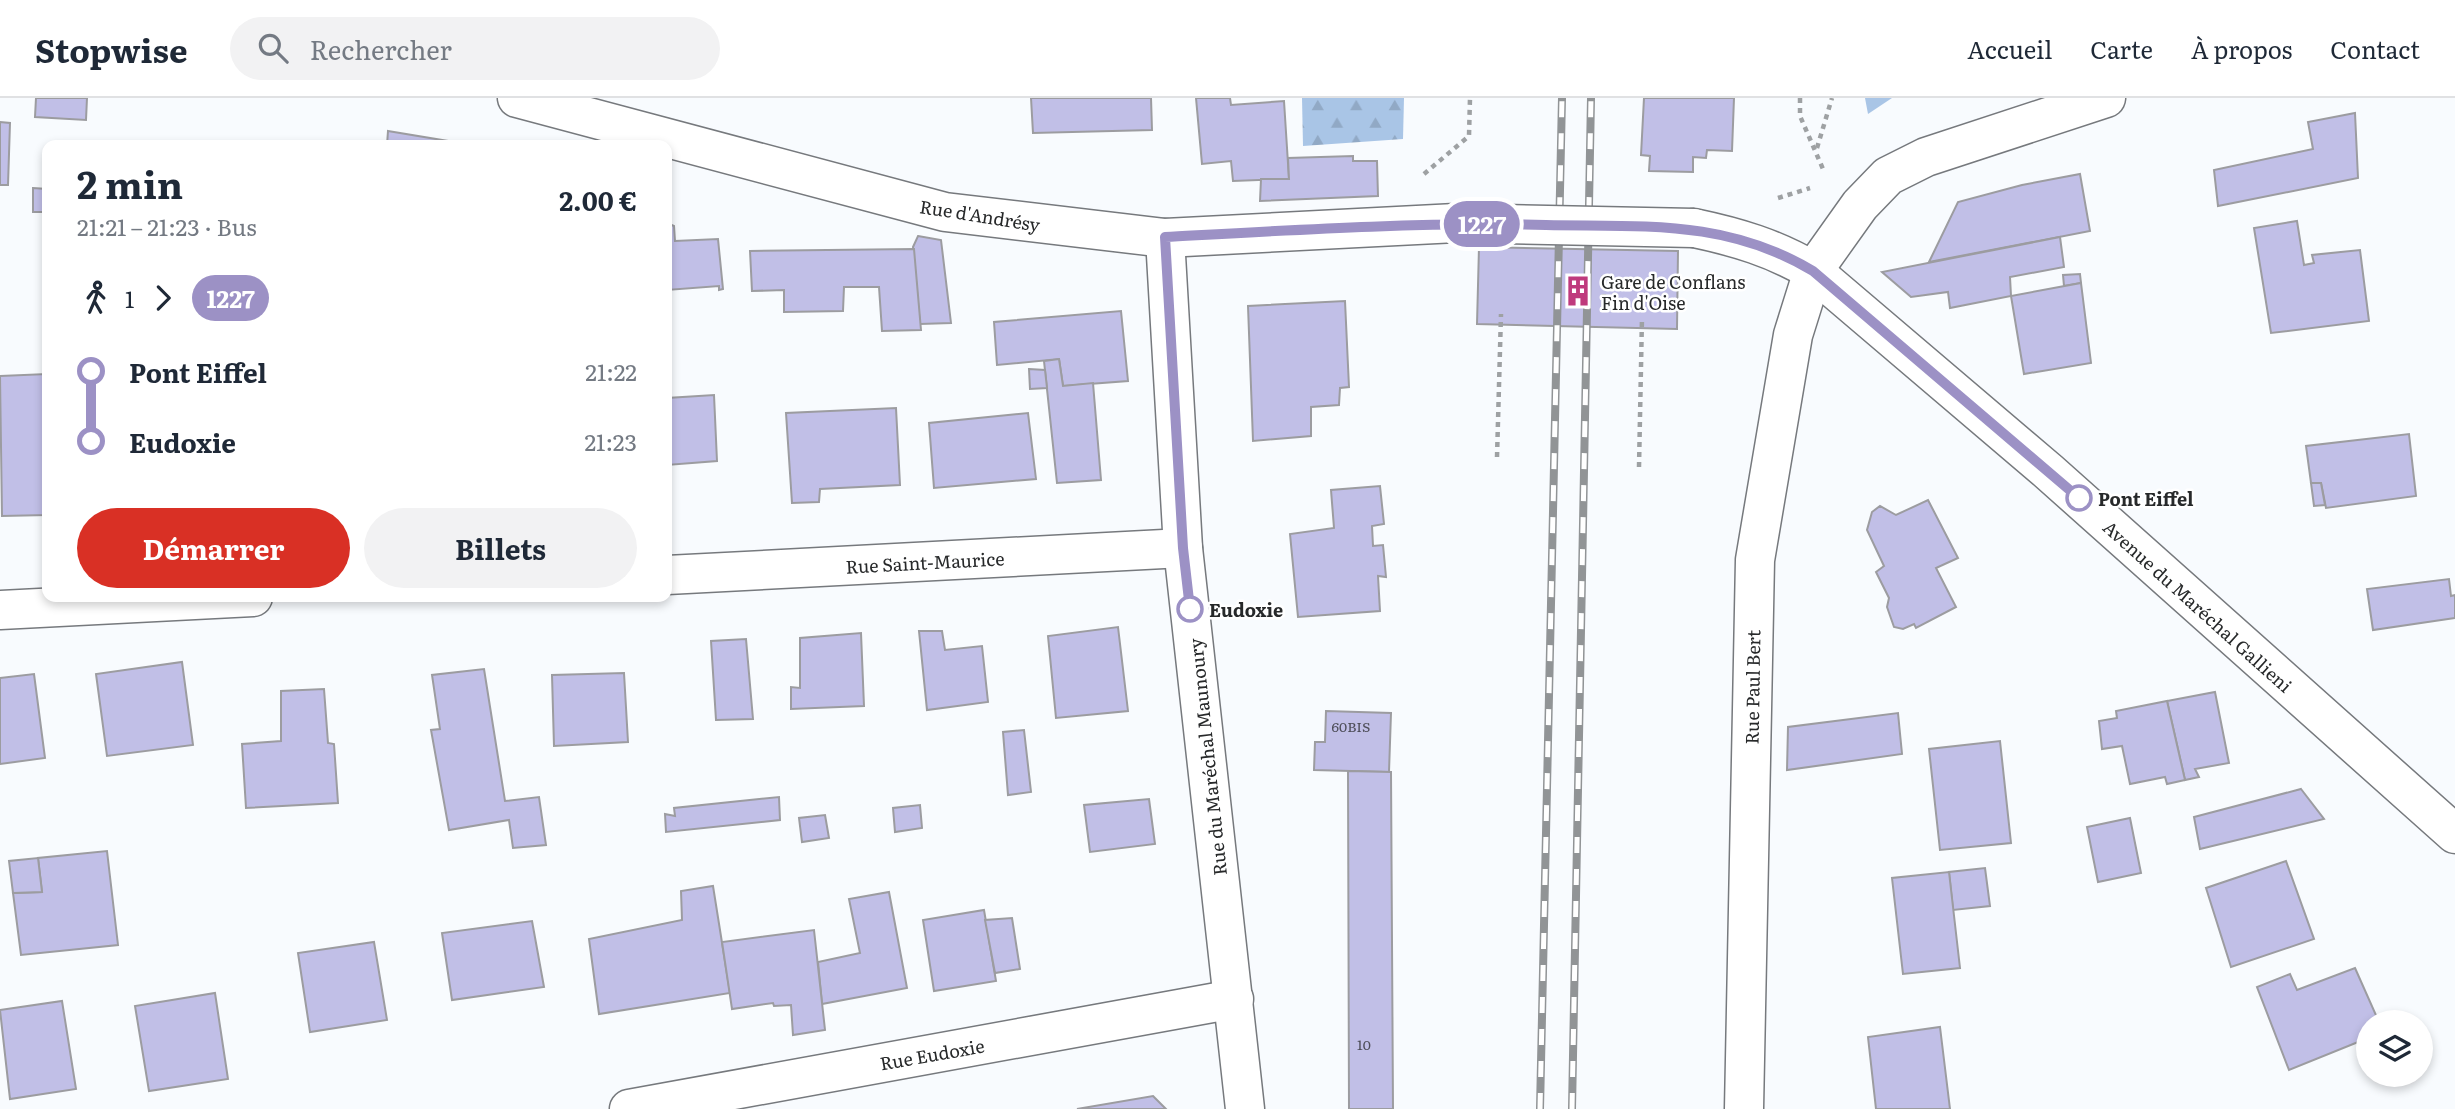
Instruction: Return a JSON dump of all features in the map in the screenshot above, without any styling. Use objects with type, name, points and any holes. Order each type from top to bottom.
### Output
[{"type":"street","name":"Rue d'Andrésy","points":[[517,98],[945,212],[1165,237],[1456,223],[1694,228]]},
{"type":"street","name":"Rue Paul Bert","points":[[1744,1109],[1755,560],[1793,335],[1813,271],[1860,205],[1888,176],[1926,157],[2106,98]]},
{"type":"street","name":"Avenue du Maréchal Gallieni","points":[[1694,228],[1745,239],[1787,256],[1813,271],[2048,471],[2455,834]]},
{"type":"street","name":"Rue du Maréchal Maunoury","points":[[1165,237],[1183,548],[1245,1109]]},
{"type":"street","name":"Rue Saint-Maurice","points":[[672,575],[1183,548]]},
{"type":"street","points":[[0,610],[156,602]]},
{"type":"street","name":"Rue Eudoxie","points":[[629,1109],[1234,999]]},
{"type":"path","points":[[1425,172],[1469,136],[1470,98]]},
{"type":"path","points":[[1800,98],[1800,116],[1816,149],[1832,98]]},
{"type":"path","points":[[1604,271],[1604,299]]},
{"type":"path","points":[[1497,457],[1501,314]]},
{"type":"path","points":[[1639,467],[1642,317]]},
{"type":"green space","points":[[1302,98],[1404,98],[1403,139],[1303,146]]},
{"type":"green space","points":[[1865,98],[1892,98],[1868,114]]},
{"type":"building","points":[[36,98],[87,98],[86,120],[35,117]]},
{"type":"building","points":[[1031,98],[1151,98],[1152,130],[1033,133]]},
{"type":"building","points":[[1196,98],[1230,98],[1231,105],[1284,101],[1289,179],[1233,181],[1231,161],[1202,164]]},
{"type":"building","points":[[1644,98],[1734,98],[1732,151],[1707,150],[1706,158],[1693,157],[1693,172],[1649,171],[1650,156],[1641,155]]},
{"type":"building","points":[[2355,113],[2358,178],[2218,206],[2214,170],[2313,149],[2308,122]]},
{"type":"building","points":[[0,122],[10,123],[8,185],[0,185]]},
{"type":"building","points":[[388,131],[442,140],[387,140]]},
{"type":"building","points":[[1353,156],[1353,161],[1377,161],[1378,196],[1260,201],[1261,179],[1289,179],[1288,158]]},
{"type":"building","points":[[2080,174],[2090,231],[1929,262],[1958,202],[2022,185]]},
{"type":"building","points":[[33,188],[42,189],[42,212],[33,212]]},
{"type":"building","points":[[2297,221],[2304,265],[2314,263],[2312,255],[2360,250],[2369,321],[2271,333],[2254,228]]},
{"type":"building","points":[[672,225],[675,241],[718,239],[723,289],[719,290],[719,286],[672,290]]},
{"type":"building","points":[[918,236],[941,240],[951,323],[920,324],[913,247]]},
{"type":"building","points":[[2060,237],[2064,267],[2010,277],[2011,296],[1950,308],[1948,292],[1911,297],[1882,272]]},
{"type":"building","name":"Gare de Conflans Fin d'Oise","points":[[1479,247],[1678,251],[1677,329],[1477,324]]},
{"type":"building","points":[[914,249],[921,330],[882,331],[879,287],[844,287],[843,311],[784,312],[784,290],[752,291],[750,251]]},
{"type":"building","points":[[2080,274],[2081,283],[2064,286],[2063,275]]},
{"type":"building","points":[[2081,283],[2091,363],[2024,374],[2011,296]]},
{"type":"building","points":[[1345,301],[1349,387],[1340,388],[1339,405],[1311,407],[1311,436],[1253,441],[1248,306]]},
{"type":"building","points":[[1121,311],[1128,381],[1063,386],[1059,359],[997,365],[994,322]]},
{"type":"building","points":[[1059,359],[1063,386],[1093,383],[1101,480],[1057,483],[1044,361]]},
{"type":"building","points":[[1029,369],[1045,370],[1047,388],[1030,389]]},
{"type":"building","points":[[42,374],[42,515],[2,516],[0,376]]},
{"type":"building","points":[[714,395],[717,461],[672,465],[672,398]]},
{"type":"building","points":[[896,408],[900,485],[820,489],[819,502],[792,503],[786,413]]},
{"type":"building","points":[[1028,413],[1036,479],[934,488],[929,423]]},
{"type":"building","points":[[2409,434],[2416,496],[2326,508],[2321,483],[2311,483],[2306,446]]},
{"type":"building","points":[[2311,483],[2321,483],[2325,505],[2314,506]]},
{"type":"building","points":[[1380,486],[1384,524],[1372,526],[1373,546],[1383,545],[1386,577],[1378,576],[1380,611],[1298,617],[1290,534],[1334,528],[1331,490]]},
{"type":"building","points":[[1928,500],[1958,558],[1936,568],[1956,607],[1916,628],[1914,624],[1903,629],[1894,627],[1887,607],[1889,598],[1876,572],[1884,566],[1867,530],[1872,512],[1880,506],[1896,515]]},
{"type":"building","points":[[2449,579],[2451,596],[2455,595],[2455,618],[2373,630],[2367,589]]},
{"type":"building","points":[[1118,627],[1128,711],[1056,718],[1048,636]]},
{"type":"building","points":[[919,631],[942,631],[945,650],[982,646],[988,702],[927,710]]},
{"type":"building","points":[[861,633],[864,706],[791,709],[791,687],[800,688],[800,638]]},
{"type":"building","points":[[746,639],[753,719],[716,720],[711,641]]},
{"type":"building","points":[[182,662],[193,745],[107,756],[96,674]]},
{"type":"building","points":[[484,669],[505,801],[539,797],[546,845],[513,848],[509,820],[449,830],[431,730],[440,729],[432,675]]},
{"type":"building","points":[[624,673],[628,742],[554,746],[552,675]]},
{"type":"building","points":[[34,674],[45,758],[0,764],[0,678]]},
{"type":"building","points":[[324,689],[328,743],[334,744],[338,803],[246,808],[242,744],[281,741],[281,691]]},
{"type":"building","points":[[2215,692],[2229,763],[2195,769],[2199,777],[2185,780],[2167,701]]},
{"type":"building","points":[[2167,701],[2185,780],[2167,784],[2165,777],[2130,784],[2122,746],[2102,749],[2099,721],[2117,718],[2116,711]]},
{"type":"building","points":[[1326,711],[1391,713],[1389,772],[1314,770],[1315,742],[1325,742]]},
{"type":"building","points":[[1898,713],[1902,754],[1787,770],[1788,727]]},
{"type":"building","points":[[1024,730],[1031,792],[1008,795],[1003,732]]},
{"type":"building","points":[[2000,741],[2011,843],[1940,850],[1929,749]]},
{"type":"building","points":[[1348,771],[1391,772],[1393,1109],[1349,1109]]},
{"type":"building","points":[[2301,789],[2324,819],[2200,849],[2194,817]]},
{"type":"building","points":[[779,797],[780,820],[666,832],[665,814],[675,816],[674,808]]},
{"type":"building","points":[[1149,799],[1155,844],[1090,852],[1084,805]]},
{"type":"building","points":[[920,805],[922,828],[895,832],[893,808]]},
{"type":"building","points":[[825,815],[829,838],[802,842],[799,818]]},
{"type":"building","points":[[2130,818],[2141,873],[2098,882],[2087,827]]},
{"type":"building","points":[[107,851],[118,945],[21,955],[13,893],[42,892],[38,858]]},
{"type":"building","points":[[38,858],[42,892],[13,893],[9,861]]},
{"type":"building","points":[[2286,861],[2314,939],[2231,967],[2206,888]]},
{"type":"building","points":[[1985,868],[1990,906],[1953,910],[1949,872]]},
{"type":"building","points":[[1949,872],[1960,968],[1903,974],[1892,878]]},
{"type":"building","points":[[713,886],[730,993],[599,1014],[589,939],[682,920],[681,891]]},
{"type":"building","points":[[889,892],[907,988],[822,1004],[818,962],[860,953],[849,899]]},
{"type":"building","points":[[984,910],[996,981],[934,991],[923,920]]},
{"type":"building","points":[[1012,918],[1020,969],[995,973],[985,920]]},
{"type":"building","points":[[532,921],[544,987],[452,1000],[442,933]]},
{"type":"building","points":[[814,930],[825,1030],[793,1035],[791,1005],[774,1006],[773,1003],[732,1009],[722,942]]},
{"type":"building","points":[[374,942],[387,1020],[310,1032],[298,953]]},
{"type":"building","points":[[2355,968],[2374,1010],[2356,1010],[2356,1043],[2289,1070],[2257,987],[2290,974],[2297,990]]},
{"type":"building","points":[[215,993],[228,1079],[149,1091],[135,1006]]},
{"type":"building","points":[[62,1001],[76,1089],[10,1099],[0,1010]]},
{"type":"building","points":[[1940,1027],[1950,1109],[1876,1109],[1868,1037]]},
{"type":"building","points":[[1153,1096],[1166,1109],[1077,1109]]},
{"type":"railway","points":[[1540,1109],[1562,98]]},
{"type":"railway","points":[[1572,1109],[1591,98]]},
{"type":"bus line","name":"1227","points":[[1190,609],[1183,548],[1165,237],[1456,223],[1694,228],[1745,239],[1787,256],[1813,271],[2079,498]]},
{"type":"place","name":"Gare de Conflans Fin d'Oise","points":[[1578,291]]},
{"type":"place","name":"Pont Eiffel","points":[[2079,498]]},
{"type":"place","name":"Eudoxie","points":[[1190,609]]}]
